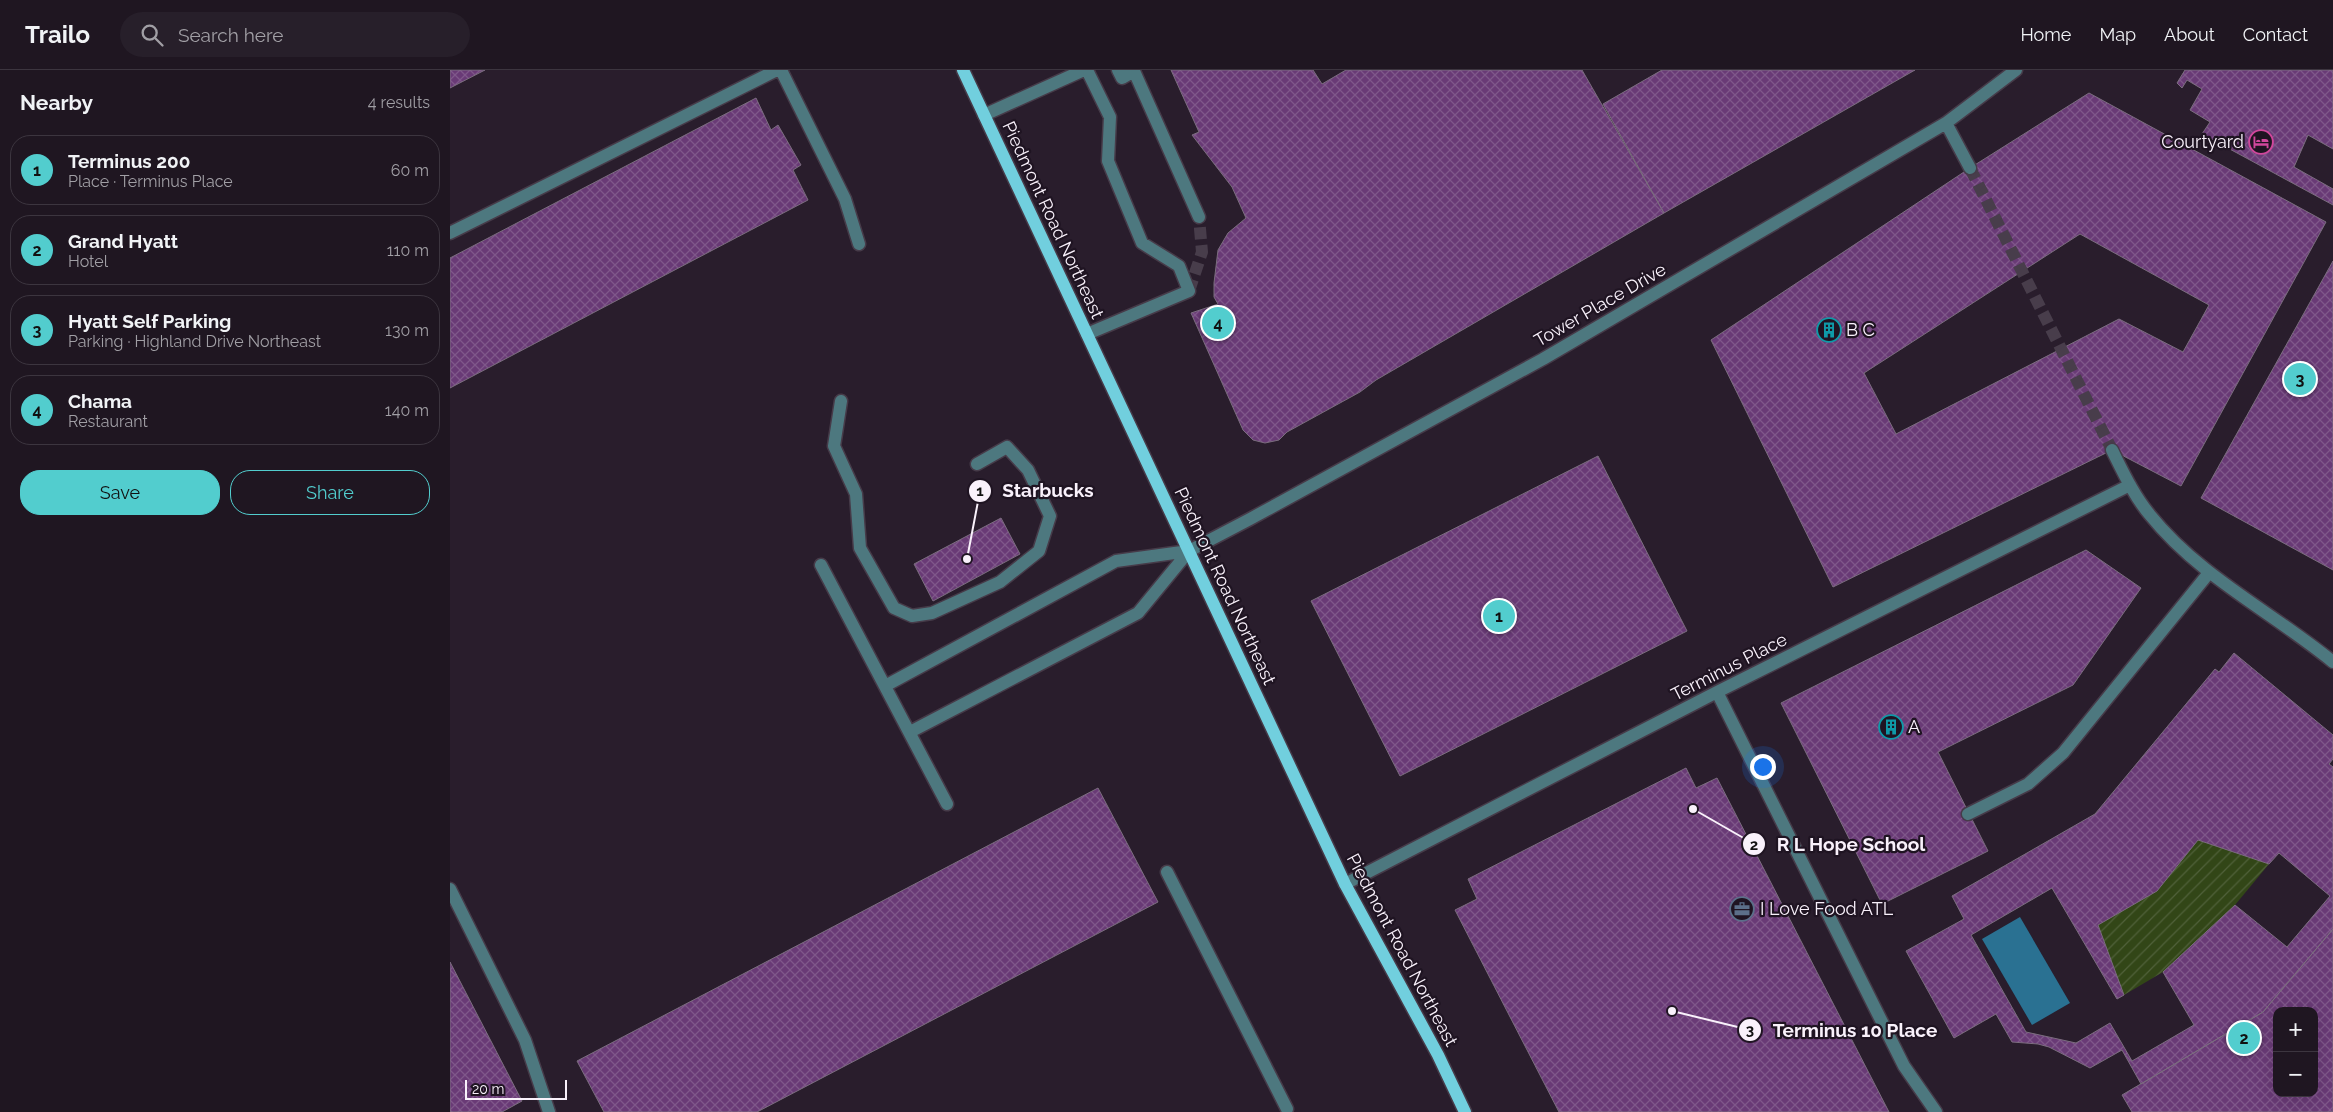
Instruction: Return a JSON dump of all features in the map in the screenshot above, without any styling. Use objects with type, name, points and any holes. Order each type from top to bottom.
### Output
[{"type":"main road","name":"Piedmont Road Northeast","points":[[963,70],[1346,884],[1438,1055],[1465,1112]]},
{"type":"street","points":[[450,233],[777,70]]},
{"type":"street","points":[[781,70],[845,199],[859,244]]},
{"type":"street","points":[[984,115],[1057,75],[1086,70],[1110,117],[1108,161],[1142,243],[1179,266],[1189,291],[1088,334]]},
{"type":"street","points":[[1118,70],[1122,78],[1134,71],[1199,217]]},
{"type":"street","name":"Tower Place Drive","points":[[1189,551],[1543,359],[1946,123],[2016,70]]},
{"type":"street","points":[[1946,123],[1970,168]]},
{"type":"street","points":[[841,401],[834,446],[856,494],[860,548],[894,608],[912,616],[932,613],[1000,582],[1039,550],[1050,516],[1028,470],[1007,447],[977,464]]},
{"type":"street","points":[[2112,450],[2130,485],[2149,514],[2178,547],[2208,574],[2311,644],[2333,662]]},
{"type":"street","name":"Terminus Place","points":[[1346,884],[1717,692],[2130,485]]},
{"type":"street","points":[[885,686],[1116,561],[1189,551]]},
{"type":"street","points":[[910,732],[1138,613],[1189,551]]},
{"type":"street","points":[[821,565],[947,804]]},
{"type":"street","points":[[1968,814],[2028,784],[2063,753],[2208,574]]},
{"type":"street","points":[[1717,692],[1904,1066],[1936,1112]]},
{"type":"street","points":[[1166,872],[1287,1108]]},
{"type":"street","points":[[450,889],[525,1040],[549,1112]]},
{"type":"green space","points":[[2198,840],[2269,864],[2235,905],[2163,972],[2124,995],[2098,925],[2157,891]]},
{"type":"water","points":[[2020,917],[2070,1003],[2032,1025],[1982,939]]},
{"type":"building","points":[[450,70],[485,70],[450,88]]},
{"type":"building","points":[[1171,70],[1313,70],[1322,84],[1346,70],[1582,70],[1664,213],[1376,380],[1360,392],[1287,432],[1279,440],[1265,443],[1253,440],[1243,430],[1191,313],[1218,304],[1214,297],[1214,283],[1218,250],[1228,233],[1246,218],[1232,187],[1192,135],[1199,132]]},
{"type":"building","points":[[1662,70],[1915,70],[1664,213],[1603,104]]},
{"type":"building","name":"Courtyard","points":[[2185,70],[2333,70],[2333,149],[2308,135],[2294,167],[2333,189],[2333,205],[2202,134],[2210,122],[2190,110],[2202,89],[2187,80],[2182,88],[2177,83]]},
{"type":"building","name":"B C","points":[[2089,93],[2326,222],[2181,486],[2112,450],[1833,587],[1711,340],[1970,168]],"holes":[[[2080,234],[2209,305],[2183,352],[2119,319],[1896,434],[1864,373]]]},
{"type":"building","points":[[756,98],[771,130],[778,125],[801,165],[793,170],[808,200],[450,388],[450,258]]},
{"type":"building","points":[[2333,261],[2333,570],[2201,498]]},
{"type":"building","points":[[1598,456],[1687,631],[1400,776],[1311,601]]},
{"type":"building","points":[[1001,518],[1020,554],[933,601],[914,564]]},
{"type":"building","name":"A","points":[[2086,550],[2141,588],[2073,685],[1938,752],[1988,851],[1882,904],[1781,703]]},
{"type":"building","points":[[2234,653],[2333,735],[2333,759],[2329,764],[2333,767],[2333,929],[2263,1012],[2141,1084],[2122,1050],[2090,1068],[2049,1047],[2012,1042],[1996,1014],[1954,1038],[1906,951],[1964,919],[1952,896],[2095,814],[2215,669],[2219,672]],"holes":[[[2198,840],[2269,864],[2279,853],[2330,896],[2287,947],[2235,905],[2163,972],[2194,1025],[2132,1061],[2110,1023],[2076,1043],[2026,1032],[1971,935],[2052,888],[2117,999],[2124,995],[2098,925],[2157,891]]]},
{"type":"building","points":[[1686,768],[1696,788],[1717,778],[1889,1112],[1559,1112],[1455,910],[1477,899],[1468,879]]},
{"type":"building","points":[[1098,788],[1158,902],[757,1112],[604,1112],[577,1061]]},
{"type":"building","points":[[2333,929],[2333,1112],[2132,1112],[2122,1095],[2263,1012]]},
{"type":"building","points":[[450,962],[522,1101],[502,1112],[450,1112]]},
{"type":"tunnel","points":[[1970,168],[2112,450]]},
{"type":"tunnel","points":[[1189,291],[1202,252],[1199,217]]},
{"type":"place","name":"Courtyard","points":[[2261,142]]},
{"type":"place","name":"Chama","points":[[1218,323]]},
{"type":"place","name":"B C","points":[[1829,330]]},
{"type":"place","name":"Hyatt Self Parking","points":[[2300,379]]},
{"type":"place","name":"Starbucks","points":[[967,559]]},
{"type":"place","name":"Terminus 200","points":[[1499,616]]},
{"type":"place","name":"A","points":[[1891,727]]},
{"type":"place","name":"R L Hope School","points":[[1693,809]]},
{"type":"place","name":"I Love Food ATL","points":[[1742,909]]},
{"type":"place","name":"Terminus 10 Place","points":[[1672,1011]]},
{"type":"place","name":"Grand Hyatt","points":[[2244,1038]]}]
